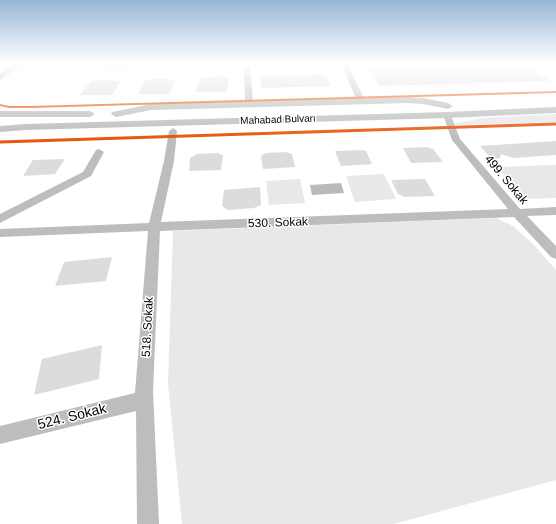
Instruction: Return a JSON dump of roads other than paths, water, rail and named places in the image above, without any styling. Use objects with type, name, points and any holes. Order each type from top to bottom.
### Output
[{"type":"main road","points":[[25,127],[34,135],[419,123],[434,122],[447,111],[423,101],[408,100],[249,103],[151,107],[116,114]]},
{"type":"main road","name":"Mahabad Bulvarı","points":[[0,129],[447,111],[556,102]]},
{"type":"main road","name":"Mahabad Bulvarı","points":[[0,114],[556,110]]},
{"type":"street","points":[[248,87],[249,103]]},
{"type":"street","points":[[355,87],[361,101]]},
{"type":"street","name":"499. Sokak","points":[[447,111],[456,140],[517,214],[556,254]]},
{"type":"street","name":"518. Sokak","points":[[148,524],[144,400],[154,228],[169,162],[173,131]]},
{"type":"street","points":[[0,219],[87,174],[99,152]]},
{"type":"street","name":"530. Sokak","points":[[0,234],[517,214],[556,211]]},
{"type":"street","name":"524. Sokak","points":[[0,435],[144,400]]}]
